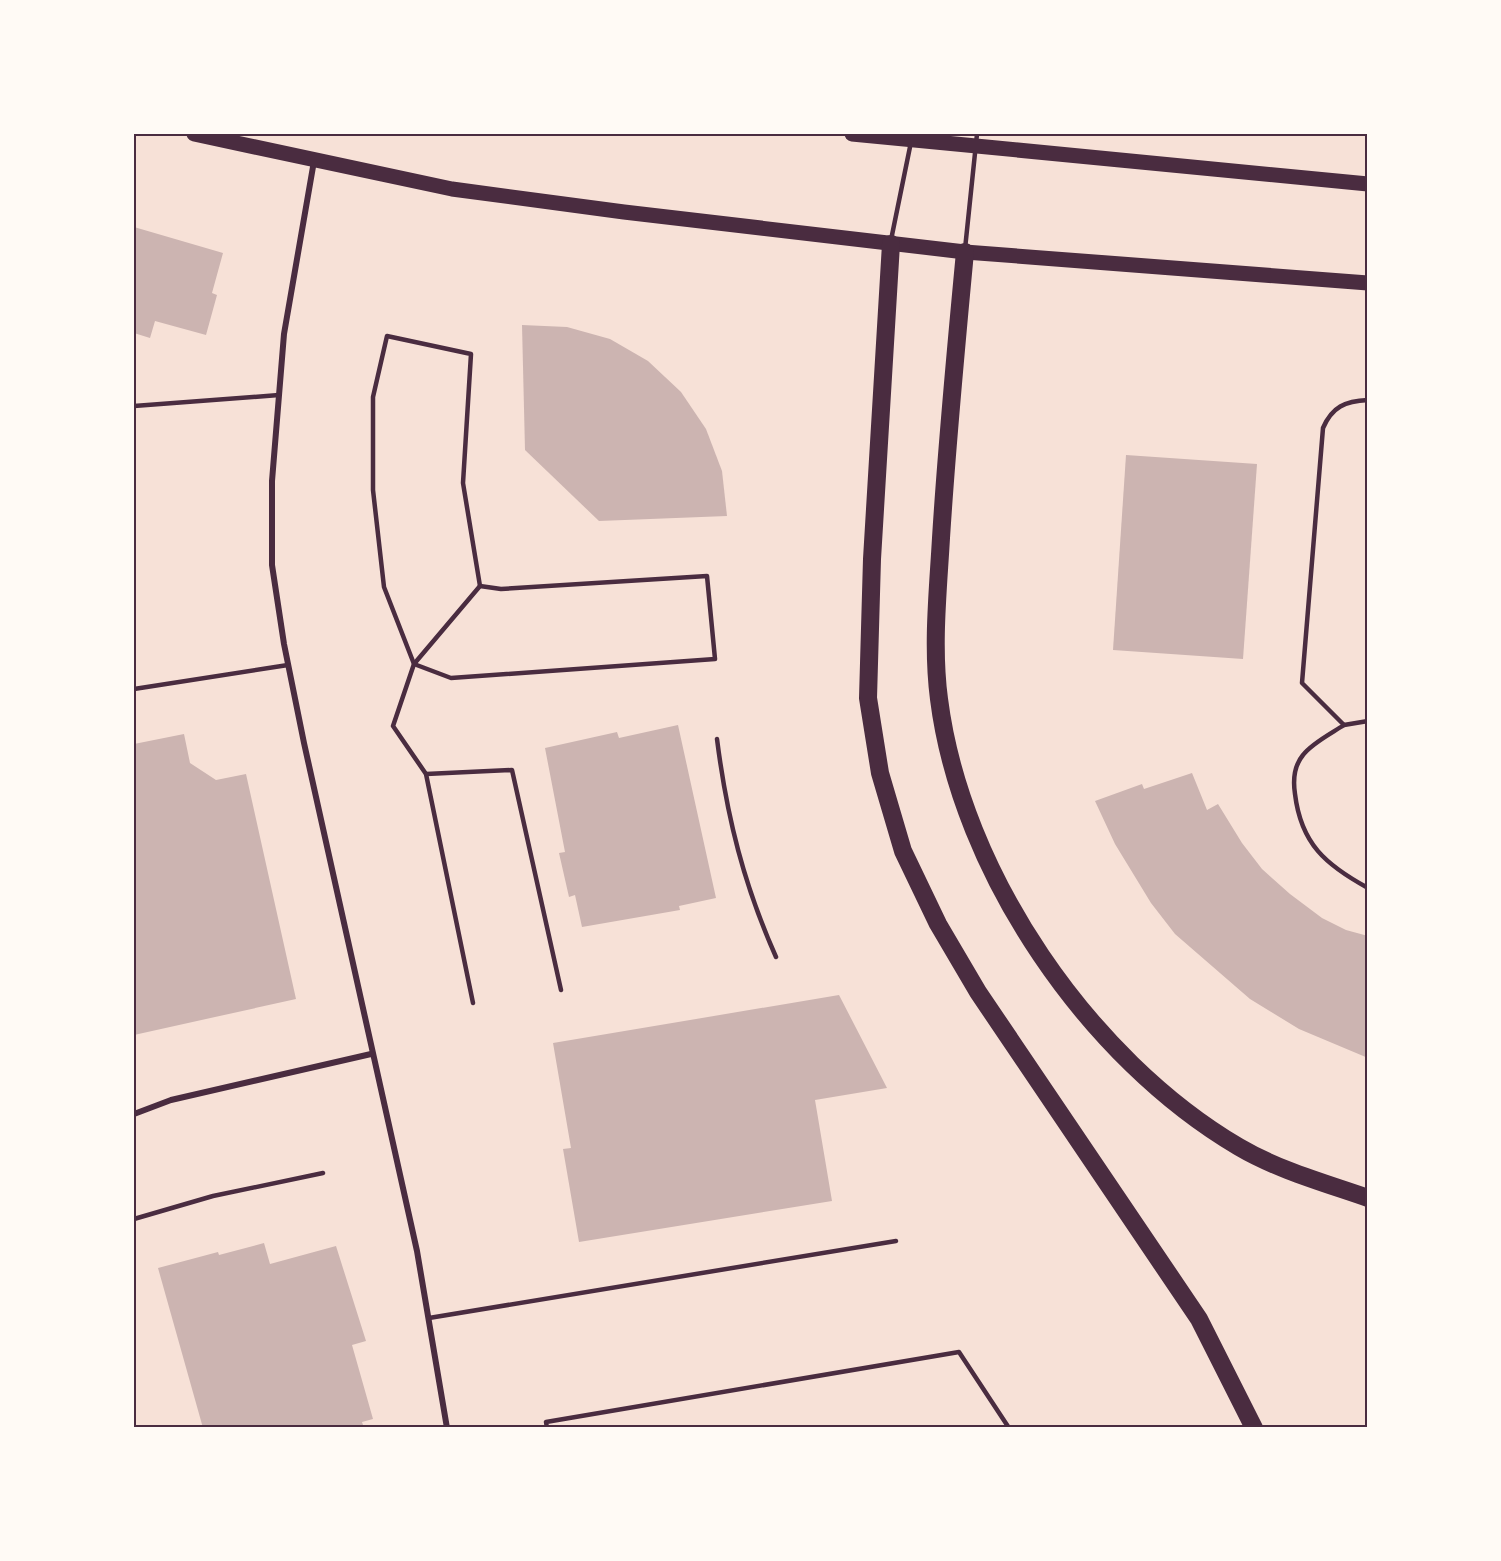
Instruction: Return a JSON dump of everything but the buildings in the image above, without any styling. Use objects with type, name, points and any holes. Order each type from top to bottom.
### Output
[{"type":"highway","points":[[891,244],[872,559],[868,698],[880,773],[903,851],[938,924],[978,992],[1199,1319],[1254,1428]]},
{"type":"highway","points":[[965,252],[945,473],[936,608],[939,699],[956,773],[978,840],[1013,910],[1048,967],[1100,1033],[1165,1094],[1240,1148],[1298,1174],[1368,1197]]},
{"type":"main road","points":[[194,134],[452,189],[965,252],[1368,283]]},
{"type":"main road","points":[[852,134],[976,140],[1368,184]]},
{"type":"street","points":[[314,161],[284,334],[272,481],[272,565],[288,665],[371,1054],[417,1251],[447,1428]]},
{"type":"street","points":[[134,1114],[171,1100],[371,1054]]},
{"type":"lane","points":[[891,244],[912,137]]},
{"type":"lane","points":[[965,252],[976,140]]},
{"type":"lane","points":[[473,1003],[426,774],[393,726],[414,664],[480,586],[463,483],[471,354],[387,336],[373,398],[373,490],[384,587],[414,664],[451,678],[715,659],[707,576],[501,589],[480,586]]},
{"type":"lane","points":[[134,406],[279,395]]},
{"type":"lane","points":[[1344,725],[1302,683],[1323,428],[1330,412],[1347,402],[1368,400]]},
{"type":"lane","points":[[134,689],[288,665]]},
{"type":"lane","points":[[1368,721],[1344,725],[1303,754],[1293,778],[1297,812],[1309,842],[1346,876],[1368,888]]},
{"type":"lane","points":[[717,739],[724,794],[736,847],[753,904],[776,957]]},
{"type":"lane","points":[[426,774],[512,770],[561,990]]},
{"type":"lane","points":[[134,1219],[213,1196],[323,1173]]},
{"type":"lane","points":[[429,1318],[896,1241]]},
{"type":"lane","points":[[547,1428],[546,1422],[959,1352],[1009,1428]]}]
